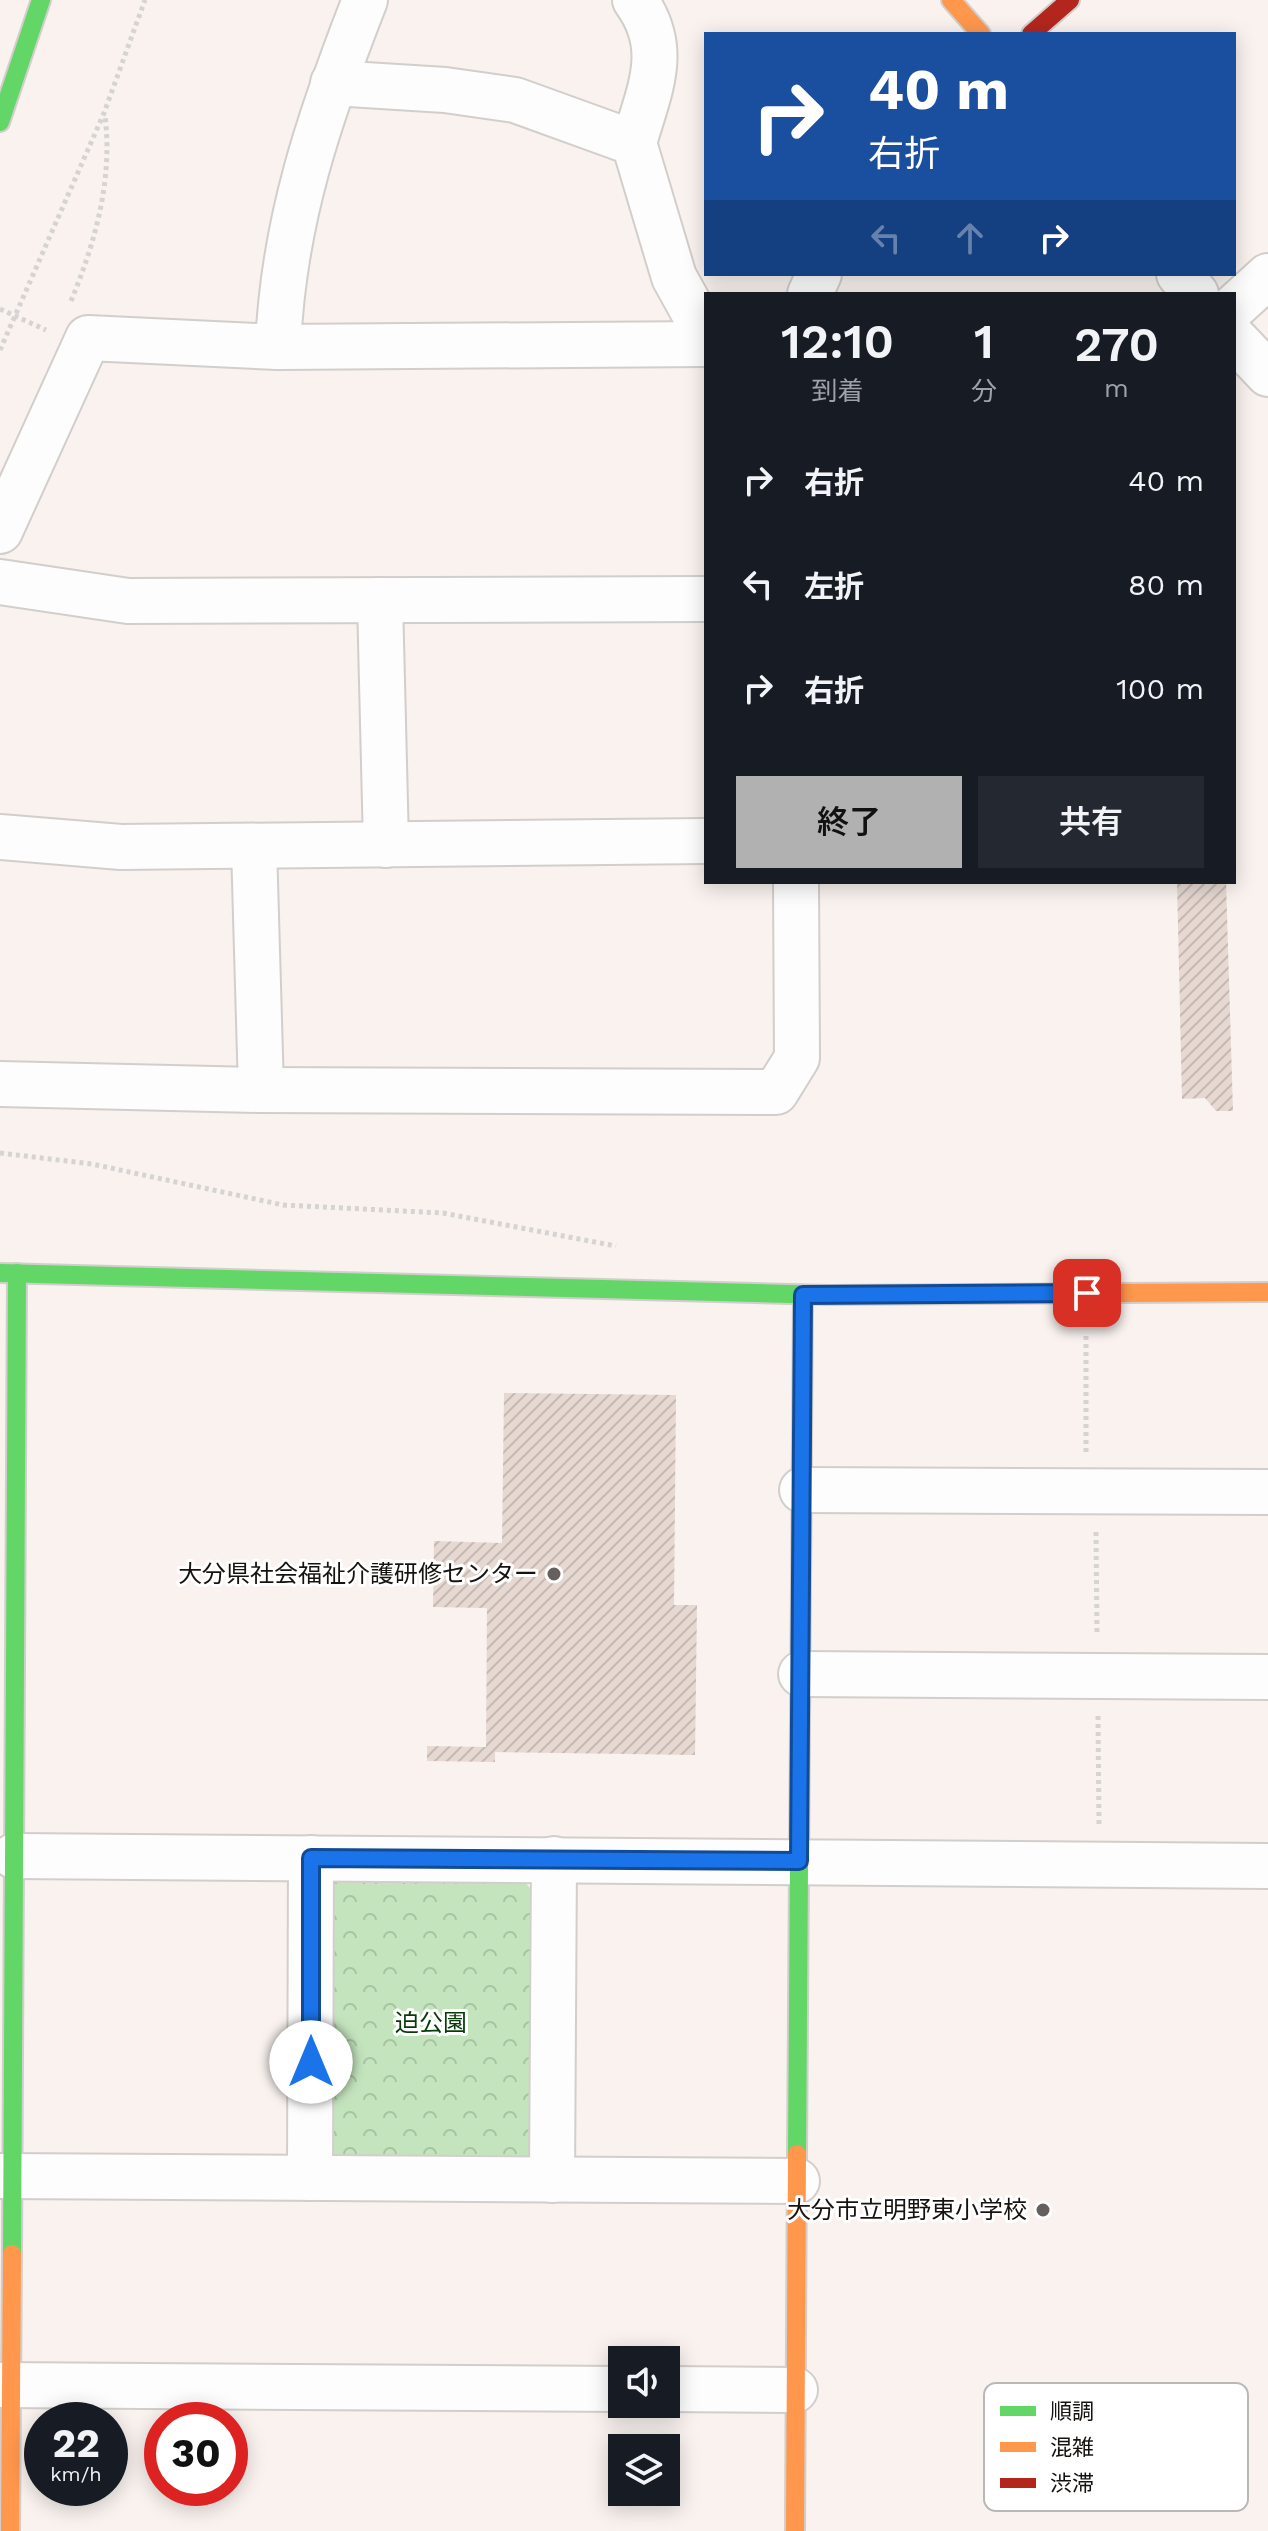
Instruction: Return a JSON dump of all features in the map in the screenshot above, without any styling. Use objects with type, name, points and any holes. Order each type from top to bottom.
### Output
[{"type":"street","points":[[0,122],[41,0]]},
{"type":"street","points":[[278,347],[280,292],[291,224],[333,83],[365,0]]},
{"type":"street","points":[[635,0],[654,35],[656,56],[634,143],[674,277],[704,331]]},
{"type":"street","points":[[951,0],[979,32]]},
{"type":"street","points":[[1033,32],[1070,0]]},
{"type":"street","points":[[333,83],[445,90],[515,100],[634,143]]},
{"type":"street","points":[[1181,276],[1194,292]]},
{"type":"street","points":[[1236,305],[1268,276]]},
{"type":"street","points":[[0,531],[88,338],[278,347],[704,344]]},
{"type":"street","points":[[1236,340],[1268,374]]},
{"type":"street","points":[[0,582],[128,601],[704,599]]},
{"type":"street","points":[[380,600],[386,845]]},
{"type":"street","points":[[0,837],[121,847],[704,841]]},
{"type":"street","points":[[254,846],[261,1090]]},
{"type":"street","points":[[0,1084],[261,1090],[776,1092],[797,1058],[796,884]]},
{"type":"street","points":[[10,2531],[6,2385],[7,1948],[14,1856],[7,1725],[8,1273],[803,1295],[1268,1292]]},
{"type":"street","points":[[795,2531],[803,1295]]},
{"type":"street","points":[[802,1490],[1268,1492]]},
{"type":"street","points":[[801,1674],[1268,1677]]},
{"type":"street","points":[[14,1856],[1268,1866]]},
{"type":"street","points":[[310,2178],[311,1858]]},
{"type":"street","points":[[552,2180],[554,1859]]},
{"type":"street","points":[[6,2176],[797,2181]]},
{"type":"street","points":[[6,2385],[608,2389]]},
{"type":"street","points":[[680,2389],[795,2390]]},
{"type":"path","points":[[0,350],[104,113],[145,0]]},
{"type":"path","points":[[68,310],[85,267],[101,205],[106,169],[104,113]]},
{"type":"path","points":[[0,309],[49,331]]},
{"type":"path","points":[[0,1153],[92,1164],[283,1205],[443,1213],[625,1248]]},
{"type":"path","points":[[1086,1492],[1087,1293]]},
{"type":"green space","name":"迫公園","points":[[338,1879],[523,1880],[538,1897],[539,2149],[527,2166],[341,2165],[324,2150],[323,1893]]},
{"type":"building","points":[[1177,884],[1226,884],[1233,1111],[1216,1111],[1205,1098],[1182,1099]]},
{"type":"building","name":"大分県社会福祉介護研修センター","points":[[504,1393],[676,1395],[674,1605],[697,1605],[695,1755],[495,1752],[495,1762],[427,1761],[427,1746],[486,1747],[487,1608],[433,1607],[434,1541],[502,1543]]},
{"type":"traffic: fast","points":[[0,122],[41,0]]},
{"type":"traffic: fast","points":[[0,1273],[828,1295]]},
{"type":"traffic: fast","points":[[12,2254],[17,1273]]},
{"type":"traffic: fast","points":[[797,2154],[803,1295]]},
{"type":"traffic: slow","points":[[951,0],[979,32]]},
{"type":"traffic: slow","points":[[828,1295],[1268,1292]]},
{"type":"traffic: slow","points":[[795,2531],[797,2154]]},
{"type":"traffic: slow","points":[[10,2531],[12,2254]]},
{"type":"traffic: jam","points":[[1033,32],[1070,0]]},
{"type":"place","name":"大分県社会福祉介護研修センター","points":[[554,1574]]},
{"type":"place","name":"大分市立明野東小学校","points":[[1043,2210]]},
{"type":"route","points":[[311,2062],[311,1858],[799,1861],[803,1295],[1087,1293]]}]
